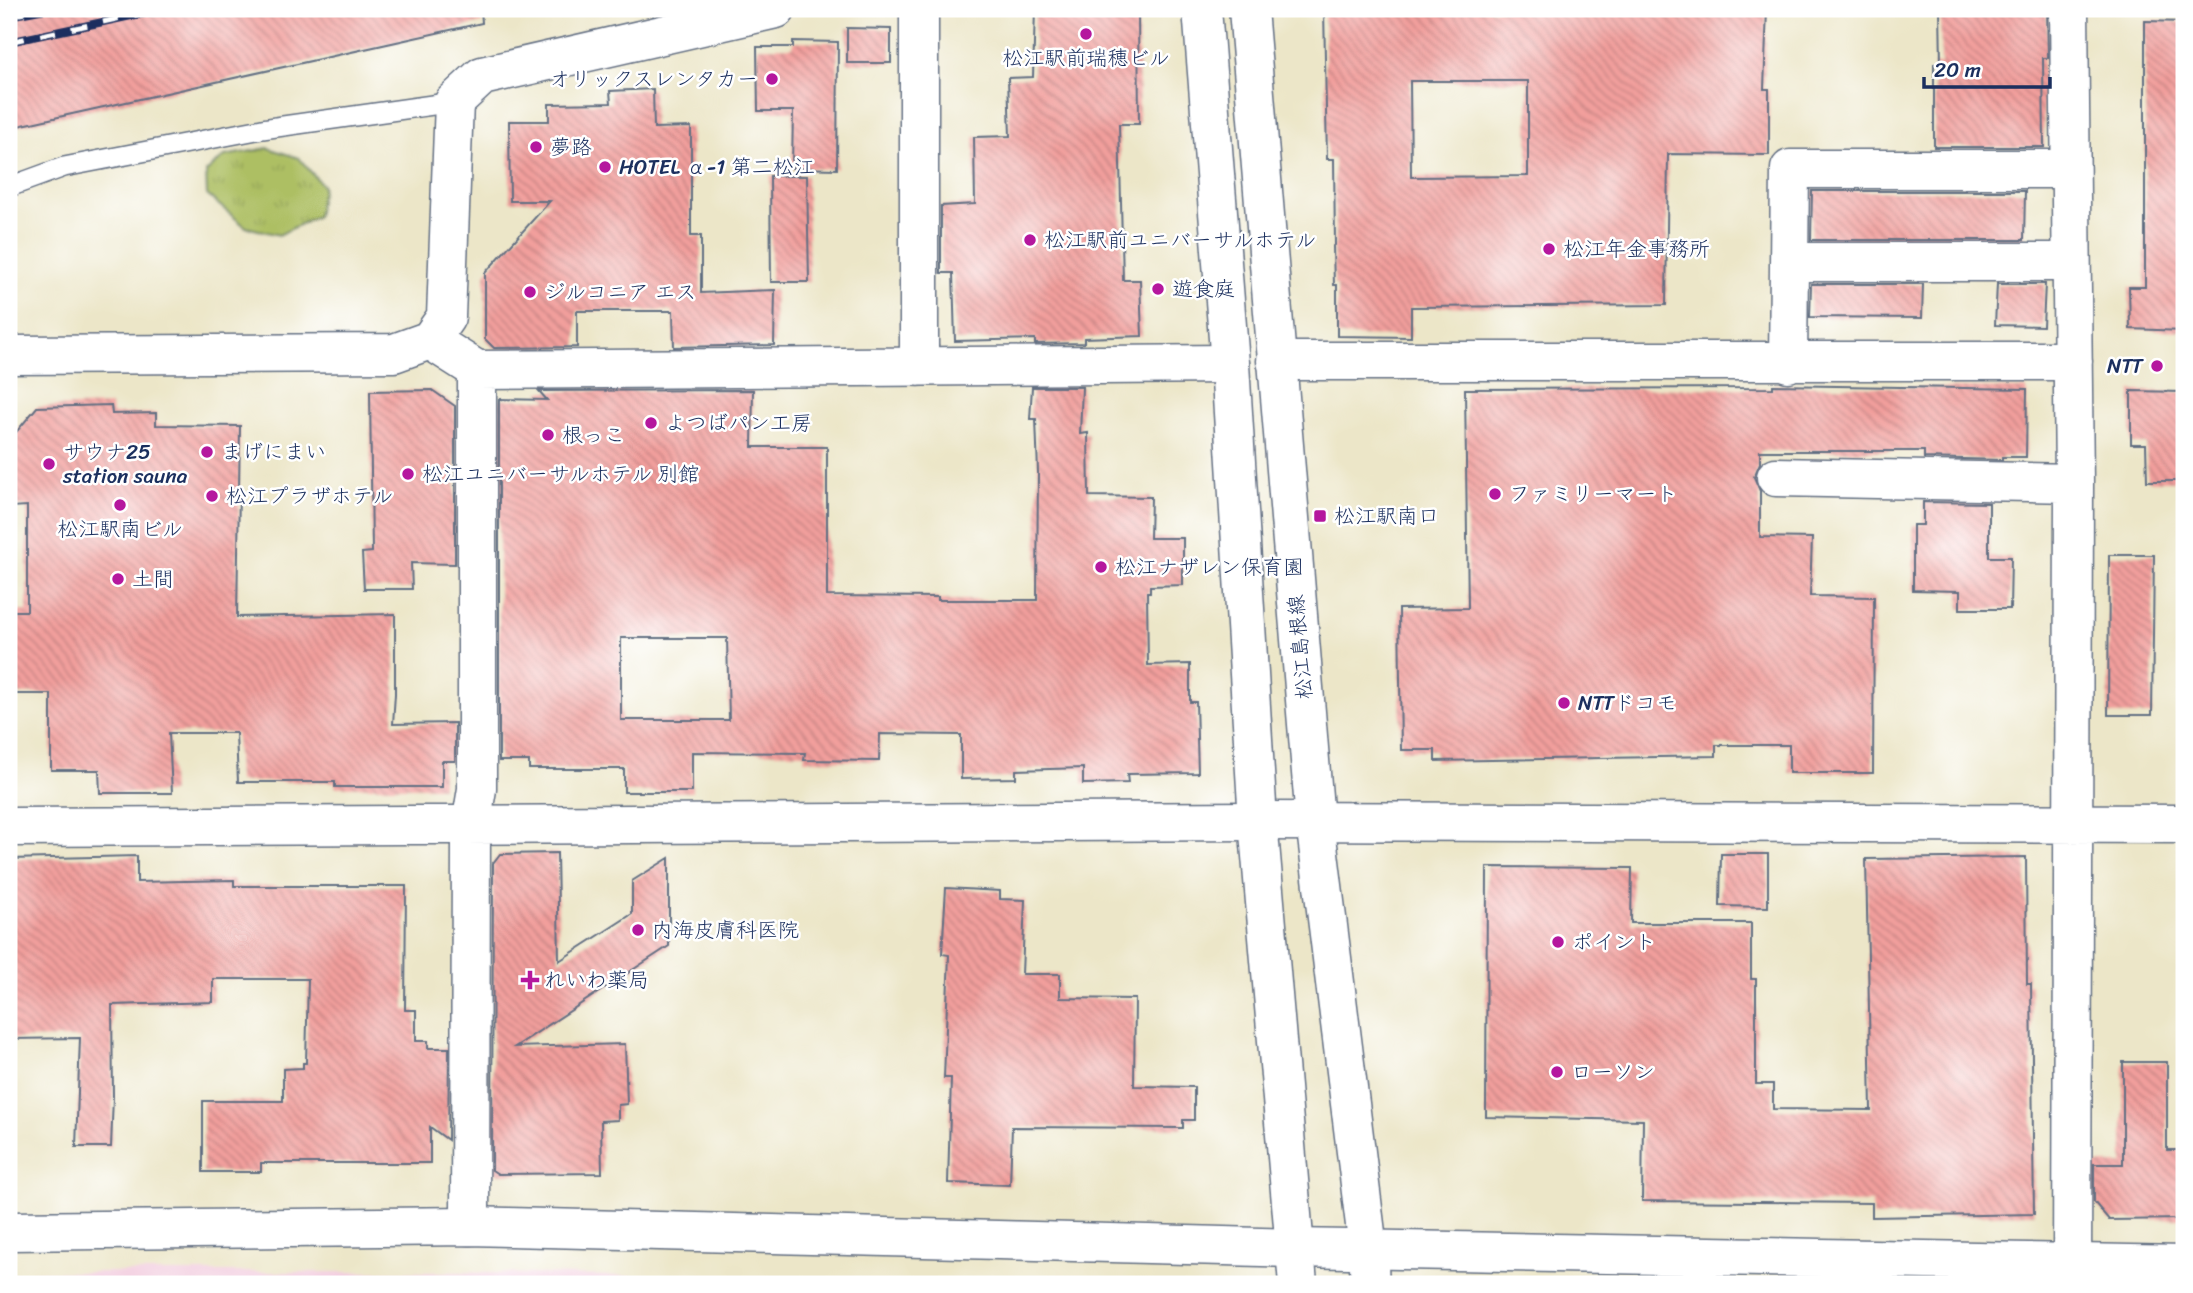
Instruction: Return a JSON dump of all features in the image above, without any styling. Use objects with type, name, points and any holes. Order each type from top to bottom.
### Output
[{"type":"street","points":[[9,355],[394,353],[430,340],[446,317],[454,102],[482,76],[776,9]]},
{"type":"street","points":[[919,9],[919,367]]},
{"type":"street","points":[[1202,9],[1230,364],[1258,821],[1296,1266]]},
{"type":"street","name":"松江島根線","points":[[1248,9],[1315,821],[1369,1267]]},
{"type":"street","points":[[2069,9],[2074,483],[2072,1274]]},
{"type":"street","points":[[1787,363],[1790,169],[2070,169]]},
{"type":"street","points":[[1789,262],[2071,262]]},
{"type":"street","points":[[430,340],[477,370],[1230,364]]},
{"type":"street","points":[[1276,361],[2073,361]]},
{"type":"street","points":[[470,1226],[471,825],[477,789],[477,370]]},
{"type":"street","points":[[1776,477],[2074,483]]},
{"type":"street","points":[[9,827],[1258,821],[2184,824]]},
{"type":"street","points":[[9,1231],[470,1226],[1296,1266],[2072,1274],[2184,1265]]},
{"type":"lane","points":[[9,187],[64,167],[249,131],[454,102]]},
{"type":"shaded area","points":[[32,1272],[459,1272],[929,1284],[21,1284]]},
{"type":"green space","points":[[268,148],[299,158],[323,186],[317,216],[279,235],[246,227],[207,195],[206,172],[225,156]]},
{"type":"building","points":[[9,9],[481,9],[482,23],[9,128]]},
{"type":"building","name":"松江駅前ユニバーサルホテル","points":[[1035,9],[1138,9],[1139,124],[1119,124],[1123,280],[1140,280],[1142,336],[1084,338],[1084,343],[1035,344],[1035,339],[955,341],[953,273],[941,273],[941,206],[975,204],[974,137],[1010,136],[1008,78],[1033,77]]},
{"type":"building","points":[[1324,9],[1767,9],[1764,89],[1769,89],[1769,155],[1668,154],[1666,305],[1411,307],[1411,337],[1337,336],[1337,285],[1334,285],[1333,246],[1334,159],[1327,159]],"holes":[[[1410,81],[1528,81],[1528,176],[1411,177]]]},
{"type":"building","points":[[1940,9],[2047,9],[2048,58],[2043,58],[2044,147],[1934,147],[1934,64],[1941,64]]},
{"type":"building","points":[[2145,21],[2184,22],[2184,331],[2130,329],[2129,287],[2145,287]]},
{"type":"building","points":[[847,28],[891,29],[891,63],[847,63]]},
{"type":"building","points":[[793,41],[838,42],[837,169],[792,168],[793,111],[758,111],[757,47],[793,47]]},
{"type":"building","points":[[653,89],[654,128],[691,127],[691,236],[701,236],[701,293],[775,290],[774,345],[674,347],[673,311],[577,311],[577,347],[494,348],[485,339],[485,273],[550,201],[510,201],[509,121],[549,121],[549,104],[611,103],[610,91]]},
{"type":"building","points":[[770,176],[807,176],[809,282],[771,282]]},
{"type":"building","points":[[1812,191],[2025,191],[2024,240],[1811,240]]},
{"type":"building","points":[[1811,284],[1923,284],[1922,318],[1810,317]]},
{"type":"building","points":[[1997,284],[2045,284],[2043,326],[1995,325]]},
{"type":"building","points":[[1773,385],[2027,389],[2026,457],[2002,457],[2002,460],[1924,458],[1924,451],[1760,451],[1760,463],[1754,477],[1760,491],[1760,537],[1812,538],[1810,596],[1874,597],[1873,773],[1789,773],[1789,745],[1716,745],[1716,756],[1435,761],[1435,750],[1401,750],[1399,609],[1468,608],[1465,389],[1773,388]]},
{"type":"building","points":[[1032,387],[1082,387],[1080,434],[1088,433],[1089,496],[1151,497],[1150,538],[1183,538],[1183,585],[1150,586],[1150,592],[1147,592],[1148,665],[1190,664],[1190,702],[1196,702],[1198,773],[1127,774],[1128,783],[1083,784],[1083,768],[1016,770],[1016,778],[961,779],[961,735],[880,734],[879,761],[804,760],[805,753],[692,752],[692,792],[624,792],[624,769],[529,769],[529,761],[499,761],[499,399],[547,400],[539,391],[753,390],[752,447],[827,447],[827,596],[1037,600],[1036,419],[1030,419]],"holes":[[[621,638],[727,638],[729,720],[621,720]]]},
{"type":"building","points":[[432,390],[455,406],[455,564],[411,563],[412,589],[364,589],[362,553],[372,552],[370,391]]},
{"type":"building","points":[[2131,391],[2184,392],[2184,481],[2147,481],[2146,444],[2131,444]]},
{"type":"building","points":[[111,405],[112,414],[156,413],[156,425],[240,426],[237,617],[395,614],[393,724],[455,723],[455,761],[442,761],[442,787],[335,787],[335,782],[238,782],[236,733],[169,733],[172,793],[100,793],[99,770],[51,770],[51,694],[9,694],[9,611],[27,611],[27,506],[11,507],[12,437],[37,407]]},
{"type":"building","points":[[1923,502],[1989,503],[1989,557],[2011,557],[2010,609],[1960,609],[1960,591],[1913,590],[1913,525],[1923,525]]},
{"type":"building","points":[[2109,555],[2154,555],[2152,715],[2108,715]]},
{"type":"building","points":[[557,853],[559,961],[632,914],[632,881],[669,858],[669,946],[515,1047],[625,1044],[627,1104],[618,1105],[618,1120],[601,1121],[602,1173],[498,1174],[492,1170],[493,863],[500,854]]},
{"type":"building","points":[[1721,854],[1768,854],[1768,907],[1720,906]]},
{"type":"building","points":[[137,856],[137,882],[234,880],[234,886],[406,886],[405,1010],[416,1010],[416,1041],[428,1041],[428,1048],[449,1048],[448,1140],[430,1127],[430,1163],[261,1163],[261,1172],[203,1172],[203,1101],[283,1101],[283,1069],[303,1068],[303,1063],[306,1063],[308,979],[213,979],[213,1002],[112,1005],[111,1147],[76,1147],[80,1038],[9,1039],[9,1001],[13,1001],[13,931],[9,931],[9,859]]},
{"type":"building","points":[[2026,857],[2027,984],[2031,984],[2034,1214],[1872,1217],[1872,1203],[1642,1201],[1643,1120],[1486,1117],[1487,867],[1632,868],[1631,923],[1751,923],[1751,979],[1756,979],[1756,1084],[1773,1084],[1773,1109],[1871,1110],[1866,859]]},
{"type":"building","points":[[946,888],[1000,891],[1000,899],[1025,900],[1022,974],[1060,974],[1060,998],[1135,999],[1134,1086],[1194,1087],[1194,1120],[1183,1120],[1183,1128],[1012,1127],[1010,1185],[948,1183],[951,1078],[944,1078],[949,955],[942,954]]},
{"type":"building","points":[[2123,1062],[2167,1062],[2167,1150],[2184,1150],[2184,1219],[2109,1220],[2094,1202],[2094,1164],[2123,1164]]},
{"type":"railway","points":[[9,16],[45,9]]},
{"type":"railway","points":[[9,42],[164,9]]},
{"type":"place","name":"松江駅前瑞穂ビル","points":[[1086,34]]},
{"type":"place","name":"オリックスレンタカー","points":[[772,79]]},
{"type":"place","name":"夢路","points":[[536,147]]},
{"type":"place","name":"HOTEL α-1 第二松江","points":[[605,167]]},
{"type":"place","name":"松江駅前ユニバーサルホテル","points":[[1030,240]]},
{"type":"place","name":"松江年金事務所","points":[[1549,249]]},
{"type":"place","name":"遊食庭","points":[[1158,289]]},
{"type":"place","name":"ジルコニア エス","points":[[530,292]]},
{"type":"place","name":"NTT","points":[[2157,366]]},
{"type":"place","name":"よつばパン工房","points":[[651,423]]},
{"type":"place","name":"根っこ","points":[[548,435]]},
{"type":"place","name":"まげにまい","points":[[207,452]]},
{"type":"place","name":"サウナ25 station sauna","points":[[49,464]]},
{"type":"place","name":"松江ユニバーサルホテル 別館","points":[[408,474]]},
{"type":"place","name":"ファミリーマート","points":[[1495,494]]},
{"type":"place","name":"松江プラザホテル","points":[[212,496]]},
{"type":"place","name":"松江駅南ビル","points":[[120,505]]},
{"type":"place","name":"松江駅南口","points":[[1320,516]]},
{"type":"place","name":"松江ナザレン保育園","points":[[1101,567]]},
{"type":"place","name":"土間","points":[[118,579]]},
{"type":"place","name":"NTTドコモ","points":[[1564,703]]},
{"type":"place","name":"内海皮膚科医院","points":[[638,930]]},
{"type":"place","name":"ポイント","points":[[1558,942]]},
{"type":"place","name":"れいわ薬局","points":[[530,980]]},
{"type":"place","name":"ローソン","points":[[1557,1072]]}]
